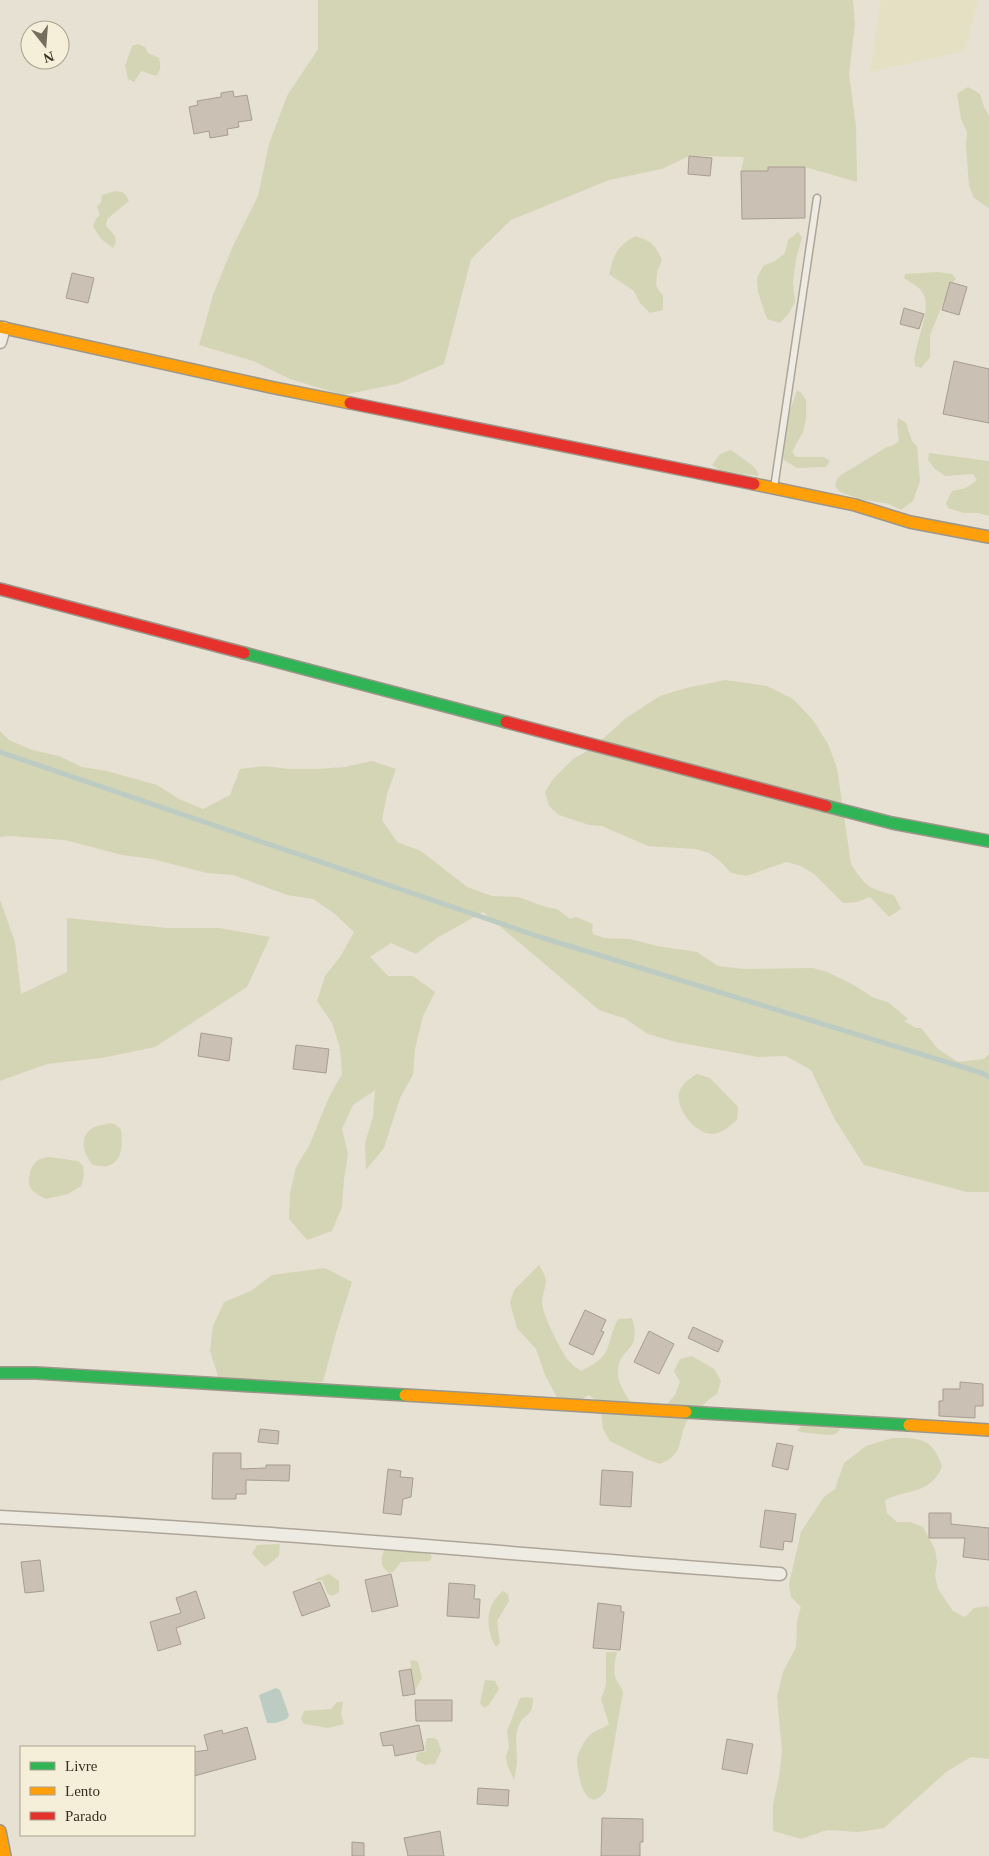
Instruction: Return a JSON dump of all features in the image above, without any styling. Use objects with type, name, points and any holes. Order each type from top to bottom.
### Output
[{"type":"street","points":[[0,342],[2,327],[213,375],[855,504],[910,522],[989,537]]},
{"type":"street","points":[[0,588],[892,823],[989,841]]},
{"type":"street","points":[[0,1373],[36,1373],[989,1430]]},
{"type":"street","points":[[0,1516],[124,1523],[780,1574]]},
{"type":"street","points":[[0,1831],[5,1856]]},
{"type":"lane","points":[[774,489],[817,198]]},
{"type":"shaded area","points":[[881,0],[978,0],[965,51],[870,72]]},
{"type":"shaded area","points":[[276,1688],[280,1690],[289,1715],[287,1719],[276,1723],[267,1723],[259,1695]]},
{"type":"green space","points":[[318,0],[853,0],[855,24],[849,74],[856,126],[857,182],[805,167],[768,171],[741,171],[744,157],[689,156],[662,169],[609,180],[511,220],[471,259],[444,364],[397,384],[343,395],[290,379],[253,361],[199,345],[213,295],[233,246],[258,196],[269,144],[287,96],[318,49]]},
{"type":"green space","points":[[138,44],[145,47],[148,53],[159,58],[160,68],[156,76],[141,71],[134,82],[128,79],[125,66],[132,46]]},
{"type":"green space","points":[[968,87],[980,94],[989,116],[989,208],[974,198],[969,186],[966,146],[967,132],[961,119],[957,94]]},
{"type":"green space","points":[[115,191],[124,193],[129,201],[107,219],[106,226],[115,236],[116,242],[113,248],[101,239],[93,226],[100,215],[97,207],[101,202],[102,195]]},
{"type":"green space","points":[[798,232],[802,237],[796,259],[793,282],[795,302],[789,313],[780,323],[767,319],[758,292],[757,278],[763,266],[775,261],[785,253],[788,240]]},
{"type":"green space","points":[[635,236],[652,244],[662,260],[657,272],[656,286],[663,296],[663,310],[650,313],[640,303],[634,291],[609,274],[617,251]]},
{"type":"green space","points":[[938,272],[952,274],[956,279],[951,284],[930,335],[930,357],[921,368],[915,366],[915,358],[925,316],[925,296],[920,289],[904,278],[905,274]]},
{"type":"green space","points":[[797,390],[806,400],[806,419],[803,432],[792,452],[796,457],[824,457],[830,461],[826,467],[797,468],[784,460],[781,454],[787,420]]},
{"type":"green space","points":[[898,418],[906,423],[912,441],[917,446],[920,481],[913,501],[901,510],[889,504],[860,499],[840,492],[835,486],[837,479],[841,475],[899,441]]},
{"type":"green space","points":[[731,450],[753,466],[758,472],[758,476],[721,471],[712,465],[720,454]]},
{"type":"green space","points":[[929,453],[989,461],[989,516],[978,513],[964,513],[948,508],[946,503],[952,491],[966,488],[977,480],[973,474],[945,476],[934,468],[928,460]]},
{"type":"green space","points":[[725,680],[767,686],[793,699],[813,720],[828,744],[837,768],[851,864],[868,886],[894,895],[901,909],[889,917],[870,897],[857,902],[843,903],[814,874],[801,866],[787,862],[746,876],[731,873],[709,853],[696,849],[648,846],[602,826],[589,825],[559,815],[549,806],[545,792],[553,779],[573,759],[605,737],[626,718],[660,696],[686,688]]},
{"type":"green space","points":[[0,731],[9,740],[32,750],[59,756],[82,767],[107,771],[157,785],[179,799],[203,809],[230,795],[240,769],[264,766],[289,769],[316,769],[345,767],[372,761],[396,769],[387,794],[382,820],[397,842],[421,851],[467,887],[492,896],[518,897],[557,909],[570,919],[576,917],[593,924],[593,934],[604,938],[630,939],[657,946],[697,952],[718,966],[744,969],[813,968],[827,972],[852,984],[874,998],[888,1002],[908,1019],[904,1021],[916,1028],[921,1028],[938,1049],[958,1062],[984,1059],[989,1054],[989,1192],[967,1192],[864,1165],[834,1118],[811,1070],[786,1056],[758,1057],[676,1042],[648,1034],[626,1019],[599,1010],[483,912],[437,938],[416,954],[391,943],[370,957],[388,976],[413,976],[435,992],[423,1016],[415,1049],[413,1075],[400,1098],[384,1148],[366,1170],[365,1143],[373,1117],[375,1090],[353,1105],[342,1129],[348,1154],[342,1207],[332,1231],[307,1240],[289,1219],[290,1193],[296,1167],[309,1146],[329,1097],[342,1074],[340,1048],[332,1023],[317,1001],[325,976],[340,957],[354,932],[335,914],[313,899],[287,895],[233,875],[207,873],[152,859],[122,855],[65,840],[0,837]]},
{"type":"green space","points":[[0,900],[15,942],[21,994],[67,972],[67,918],[167,928],[219,928],[270,937],[247,987],[155,1047],[102,1058],[47,1064],[0,1081]]},
{"type":"green space","points":[[697,1074],[710,1078],[738,1107],[737,1120],[714,1134],[707,1133],[694,1126],[684,1114],[679,1100],[679,1093],[682,1087]]},
{"type":"green space","points":[[110,1123],[116,1125],[121,1130],[121,1152],[115,1163],[102,1166],[93,1165],[84,1149],[85,1136],[92,1128]]},
{"type":"green space","points":[[49,1157],[78,1161],[83,1166],[84,1176],[81,1186],[68,1194],[46,1199],[32,1190],[29,1183],[32,1167],[38,1160]]},
{"type":"green space","points":[[539,1265],[546,1280],[542,1302],[548,1323],[566,1357],[581,1371],[604,1355],[618,1319],[632,1318],[634,1329],[633,1343],[620,1362],[618,1374],[623,1389],[633,1406],[667,1404],[675,1395],[680,1382],[674,1371],[680,1359],[692,1356],[714,1369],[721,1381],[717,1394],[687,1421],[679,1447],[668,1460],[660,1464],[610,1441],[603,1429],[600,1403],[589,1395],[577,1402],[558,1399],[545,1375],[536,1349],[517,1328],[510,1303],[514,1290]]},
{"type":"green space","points":[[325,1268],[352,1282],[323,1382],[219,1379],[210,1351],[213,1326],[224,1302],[251,1291],[272,1275]]},
{"type":"green space","points":[[803,1424],[842,1424],[836,1434],[830,1435],[797,1431]]},
{"type":"green space","points":[[892,1438],[910,1438],[924,1441],[934,1450],[942,1467],[937,1476],[925,1487],[885,1500],[887,1513],[897,1522],[910,1522],[923,1527],[935,1549],[937,1562],[935,1576],[938,1589],[953,1611],[965,1617],[974,1608],[987,1606],[989,1608],[989,1759],[971,1757],[946,1772],[884,1828],[858,1832],[827,1830],[801,1839],[773,1831],[773,1804],[782,1751],[777,1696],[783,1672],[796,1647],[797,1620],[801,1607],[791,1597],[789,1584],[801,1532],[824,1497],[835,1489],[844,1463],[866,1446]]},
{"type":"green space","points":[[280,1544],[279,1556],[265,1567],[252,1554],[257,1545]]},
{"type":"green space","points":[[385,1549],[430,1554],[432,1557],[430,1561],[401,1562],[393,1572],[389,1573],[384,1568],[382,1562],[382,1555]]},
{"type":"green space","points":[[329,1574],[339,1581],[339,1592],[333,1596],[328,1594],[322,1580],[316,1581],[315,1579]]},
{"type":"green space","points":[[503,1591],[508,1594],[509,1601],[497,1621],[500,1643],[496,1647],[490,1633],[490,1610],[497,1597]]},
{"type":"green space","points":[[606,1652],[617,1652],[614,1667],[615,1674],[623,1692],[606,1791],[599,1798],[593,1799],[588,1797],[581,1784],[577,1758],[587,1738],[609,1724],[601,1699],[606,1685]]},
{"type":"green space","points":[[410,1661],[418,1662],[422,1678],[415,1690]]},
{"type":"green space","points":[[485,1680],[495,1681],[499,1689],[489,1705],[484,1708],[480,1703]]},
{"type":"green space","points":[[520,1698],[533,1698],[533,1704],[532,1709],[521,1721],[517,1729],[517,1763],[514,1780],[507,1764],[506,1756],[509,1747],[507,1731]]},
{"type":"green space","points":[[337,1702],[343,1702],[341,1714],[344,1724],[328,1728],[304,1724],[301,1719],[304,1711],[331,1709]]},
{"type":"green space","points":[[427,1738],[438,1740],[441,1751],[435,1764],[425,1765],[416,1760],[417,1753],[426,1751]]},
{"type":"building","points":[[233,91],[234,97],[247,95],[252,120],[238,122],[239,127],[227,129],[228,135],[210,138],[209,131],[194,134],[189,107],[198,105],[197,101],[221,97],[221,93]]},
{"type":"building","points":[[689,156],[712,158],[710,176],[688,174]]},
{"type":"building","points":[[768,167],[805,167],[805,218],[742,219],[741,171],[768,171]]},
{"type":"building","points":[[72,273],[94,278],[88,303],[66,298]]},
{"type":"building","points":[[950,282],[967,287],[959,315],[942,310]]},
{"type":"building","points":[[904,308],[924,314],[919,329],[900,324]]},
{"type":"building","points":[[954,361],[989,369],[989,423],[943,414]]},
{"type":"building","points":[[201,1033],[232,1038],[229,1061],[198,1056]]},
{"type":"building","points":[[296,1045],[329,1049],[326,1073],[293,1069]]},
{"type":"building","points":[[585,1310],[606,1320],[601,1331],[604,1332],[593,1355],[569,1344]]},
{"type":"building","points":[[693,1327],[723,1341],[718,1352],[688,1338]]},
{"type":"building","points":[[649,1331],[674,1344],[659,1374],[634,1362]]},
{"type":"building","points":[[960,1382],[983,1384],[983,1406],[975,1406],[975,1418],[939,1416],[939,1401],[943,1401],[943,1389],[960,1389]]},
{"type":"building","points":[[260,1429],[279,1431],[278,1444],[258,1442]]},
{"type":"building","points":[[777,1443],[793,1446],[788,1470],[772,1466]]},
{"type":"building","points":[[213,1453],[241,1453],[241,1469],[266,1468],[266,1465],[290,1465],[289,1481],[246,1480],[246,1494],[236,1494],[236,1499],[212,1499]]},
{"type":"building","points":[[388,1469],[401,1471],[400,1477],[413,1478],[411,1497],[403,1499],[401,1515],[383,1513]]},
{"type":"building","points":[[602,1470],[633,1472],[631,1507],[600,1505]]},
{"type":"building","points":[[765,1510],[796,1514],[792,1542],[784,1541],[783,1550],[760,1547]]},
{"type":"building","points":[[929,1513],[951,1513],[951,1524],[989,1528],[989,1560],[963,1557],[965,1538],[929,1538]]},
{"type":"building","points":[[40,1560],[44,1591],[25,1593],[21,1562]]},
{"type":"building","points":[[391,1574],[398,1606],[372,1612],[365,1580]]},
{"type":"building","points":[[320,1582],[330,1606],[302,1616],[293,1592]]},
{"type":"building","points":[[449,1583],[475,1585],[474,1599],[480,1599],[479,1618],[447,1616]]},
{"type":"building","points":[[196,1591],[205,1618],[176,1628],[181,1644],[158,1651],[150,1622],[181,1613],[176,1598]]},
{"type":"building","points":[[598,1603],[621,1606],[621,1612],[624,1612],[620,1650],[593,1648]]},
{"type":"building","points":[[411,1669],[415,1694],[403,1696],[399,1671]]},
{"type":"building","points":[[415,1700],[452,1700],[452,1721],[416,1721]]},
{"type":"building","points":[[419,1725],[424,1750],[395,1756],[393,1745],[383,1746],[380,1733]]},
{"type":"building","points":[[247,1727],[256,1759],[195,1776],[195,1752],[208,1750],[204,1735],[222,1730],[223,1734]]},
{"type":"building","points":[[727,1739],[753,1744],[747,1774],[722,1769]]},
{"type":"building","points":[[478,1788],[509,1790],[508,1806],[477,1804]]},
{"type":"building","points":[[602,1818],[643,1819],[643,1842],[640,1842],[640,1856],[601,1856]]},
{"type":"building","points":[[440,1831],[444,1856],[408,1856],[404,1838]]},
{"type":"building","points":[[352,1842],[364,1843],[364,1856],[352,1856]]},
{"type":"waterway","points":[[0,752],[540,937],[982,1073],[989,1077]]},
{"type":"traffic: fast","points":[[244,653],[506,722]]},
{"type":"traffic: fast","points":[[826,806],[892,823],[989,841]]},
{"type":"traffic: fast","points":[[0,1373],[36,1373],[405,1395]]},
{"type":"traffic: fast","points":[[686,1412],[909,1425]]},
{"type":"traffic: slow","points":[[0,327],[350,403]]},
{"type":"traffic: slow","points":[[754,484],[855,505],[910,522],[989,537]]},
{"type":"traffic: slow","points":[[405,1395],[686,1412]]},
{"type":"traffic: slow","points":[[909,1425],[989,1430]]},
{"type":"traffic: slow","points":[[0,1831],[5,1856]]},
{"type":"traffic: jam","points":[[350,403],[754,484]]},
{"type":"traffic: jam","points":[[0,589],[244,653]]},
{"type":"traffic: jam","points":[[506,722],[826,806]]}]
